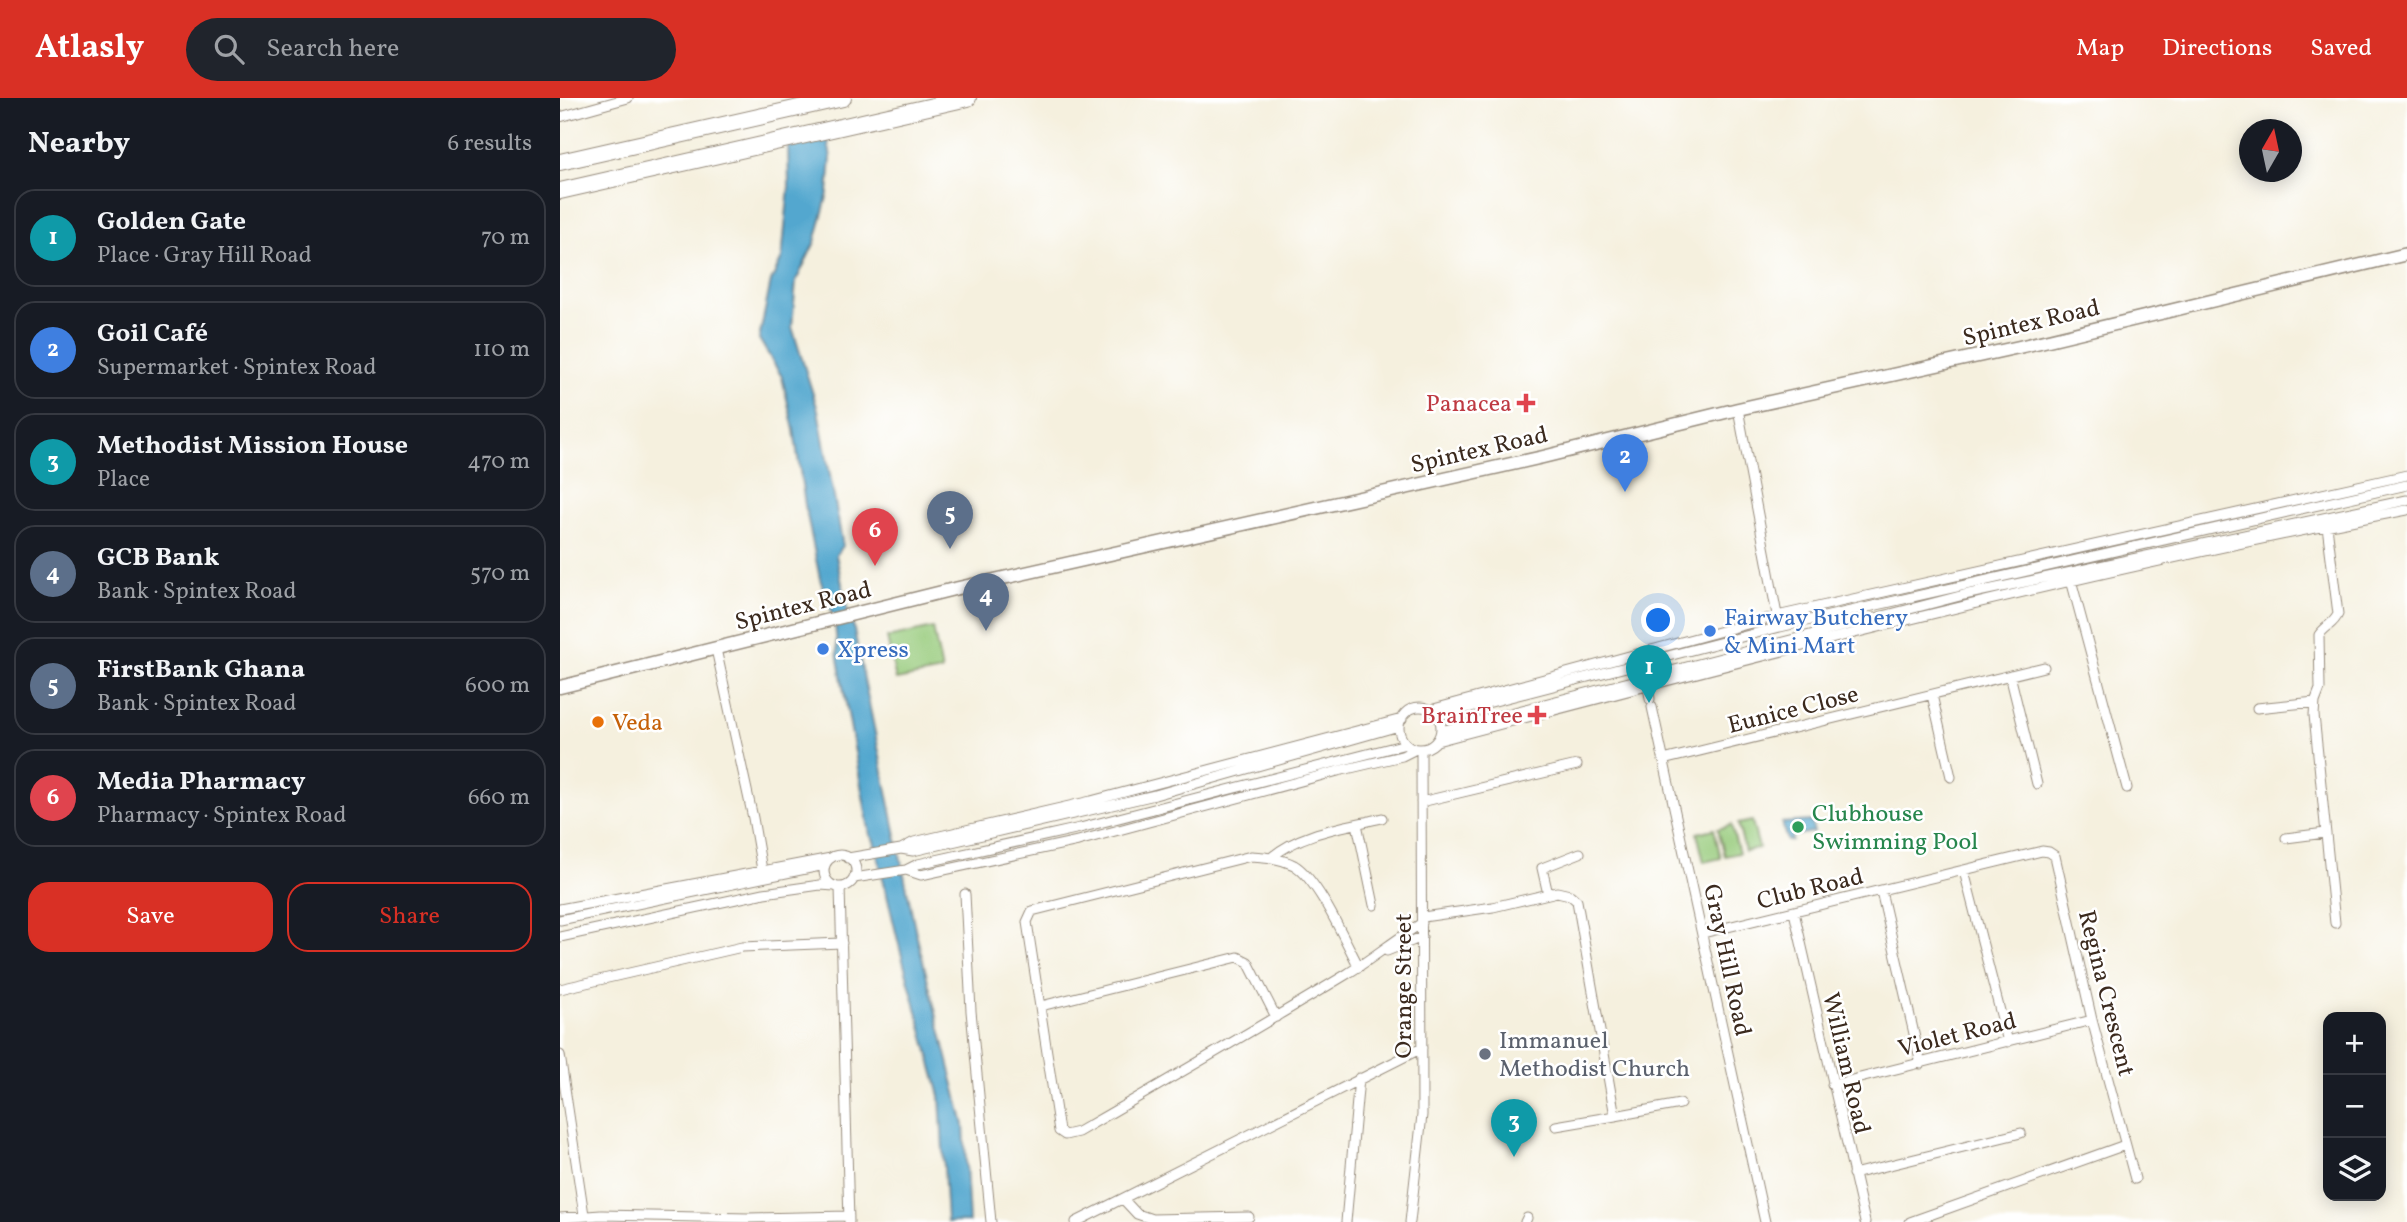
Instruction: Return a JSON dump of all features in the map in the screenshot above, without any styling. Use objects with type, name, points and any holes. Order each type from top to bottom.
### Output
[{"type":"highway","points":[[560,162],[843,98]]},
{"type":"highway","points":[[560,191],[968,98]]},
{"type":"main road","name":"Spintex Road","points":[[560,687],[853,613],[1530,460],[2407,254]]},
{"type":"street","points":[[560,117],[628,98]]},
{"type":"street","points":[[1738,409],[1783,641]]},
{"type":"street","points":[[1434,713],[1777,616],[2407,475]]},
{"type":"street","points":[[560,920],[828,862],[839,855],[848,858],[901,849],[914,842],[1091,801],[1400,722],[1408,712],[1416,708],[1434,713],[1780,627],[2407,485]]},
{"type":"street","points":[[1441,730],[1964,595],[2407,500]]},
{"type":"street","points":[[906,870],[920,874],[1078,841],[1402,756],[1430,747],[1437,741],[1648,685],[2071,580],[2407,510]]},
{"type":"street","points":[[2326,526],[2337,614],[2335,621],[2319,635],[2320,689],[2314,715],[2334,923]]},
{"type":"street","points":[[2071,580],[2127,789]]},
{"type":"street","points":[[716,649],[762,870]]},
{"type":"street","name":"Eunice Close","points":[[1663,760],[2044,667]]},
{"type":"street","points":[[2010,675],[2037,784]]},
{"type":"street","name":"Gray Hill Road","points":[[1648,685],[1765,1222]]},
{"type":"street","points":[[1932,695],[1951,777]]},
{"type":"street","points":[[2256,708],[2315,702]]},
{"type":"street","points":[[1434,713],[1441,730],[1437,741]]},
{"type":"street","points":[[1400,722],[1401,736],[1406,744]]},
{"type":"street","points":[[560,937],[764,893],[820,885],[837,887],[848,884],[854,878],[906,870],[918,864],[1080,828],[1406,744],[1419,749]]},
{"type":"street","name":"Orange Street","points":[[1410,1222],[1422,1115],[1423,920],[1419,749]]},
{"type":"street","points":[[1420,802],[1577,765]]},
{"type":"street","points":[[1272,857],[1286,846],[1312,836],[1382,818]]},
{"type":"street","points":[[1357,824],[1374,905]]},
{"type":"street","points":[[2286,838],[2325,833]]},
{"type":"street","name":"Club Road","points":[[1703,933],[2049,852]]},
{"type":"street","name":"Regina Crescent","points":[[2049,852],[2055,856],[2092,1020],[2135,1179]]},
{"type":"street","points":[[1548,894],[1542,868],[1580,853]]},
{"type":"street","points":[[1359,967],[1310,880],[1295,866],[1272,857],[1251,856],[1032,911],[1027,922],[1059,1131],[1065,1135],[1078,1132],[1276,1017],[1359,967],[1382,953],[1422,937]]},
{"type":"street","points":[[848,858],[854,864],[854,878]]},
{"type":"street","points":[[560,909],[762,870],[828,862]]},
{"type":"street","points":[[560,1217],[584,1215],[748,1220],[849,1219],[842,943],[837,887],[827,880],[828,862]]},
{"type":"street","points":[[1964,871],[2008,1042]]},
{"type":"street","points":[[1881,891],[1922,1064]]},
{"type":"street","points":[[1382,953],[1423,920],[1557,892],[1570,895],[1577,901],[1615,1116]]},
{"type":"street","points":[[965,894],[971,1011],[991,1222]]},
{"type":"street","name":"William Road","points":[[1794,912],[1864,1222]]},
{"type":"street","points":[[560,989],[742,947],[842,943]]},
{"type":"street","points":[[1041,1006],[1238,957],[1248,962],[1276,1017]]},
{"type":"street","name":"Violet Road","points":[[1832,1085],[2092,1020]]},
{"type":"street","points":[[1076,1222],[1422,1048]]},
{"type":"street","points":[[560,1055],[564,1097],[584,1215]]},
{"type":"street","points":[[1346,1222],[1359,1078]]},
{"type":"street","points":[[1556,1126],[1680,1104]]},
{"type":"street","points":[[1853,1174],[2021,1133]]},
{"type":"street","points":[[1910,1222],[2125,1145]]},
{"type":"street","points":[[1123,1199],[1137,1214],[1152,1219],[1249,1217]]},
{"type":"green space","points":[[933,628],[942,671],[896,680],[887,638]]},
{"type":"green space","points":[[1752,821],[1759,848],[1745,851],[1738,824]]},
{"type":"green space","points":[[1731,825],[1739,853],[1725,856],[1718,829]]},
{"type":"green space","points":[[1714,829],[1721,858],[1704,862],[1697,833]]},
{"type":"water","points":[[827,135],[831,158],[828,193],[815,242],[796,281],[792,327],[818,410],[843,546],[836,555],[852,620],[916,933],[964,1125],[969,1222],[947,1222],[940,1096],[874,841],[870,835],[838,659],[835,623],[820,579],[782,377],[759,339],[771,281],[782,258],[789,186],[788,144]]},
{"type":"water","name":"Clubhouse Swimming Pool","points":[[1811,821],[1814,832],[1791,836],[1792,841],[1787,841],[1782,823]]},
{"type":"place","name":"Panacea","points":[[1526,403]]},
{"type":"place","name":"Goil Café","points":[[1625,492]]},
{"type":"place","name":"FirstBank Ghana","points":[[950,549]]},
{"type":"place","name":"Media Pharmacy","points":[[875,566]]},
{"type":"place","name":"GCB Bank","points":[[986,631]]},
{"type":"place","name":"Fairway Butchery & Mini Mart","points":[[1710,631]]},
{"type":"place","name":"Xpress","points":[[823,649]]},
{"type":"place","name":"Golden Gate","points":[[1649,703]]},
{"type":"place","name":"BrainTree","points":[[1537,715]]},
{"type":"place","name":"Veda","points":[[598,722]]},
{"type":"place","name":"Clubhouse Swimming Pool","points":[[1798,827]]},
{"type":"place","name":"Immanuel Methodist Church","points":[[1485,1054]]},
{"type":"place","name":"Methodist Mission House","points":[[1514,1157]]}]
